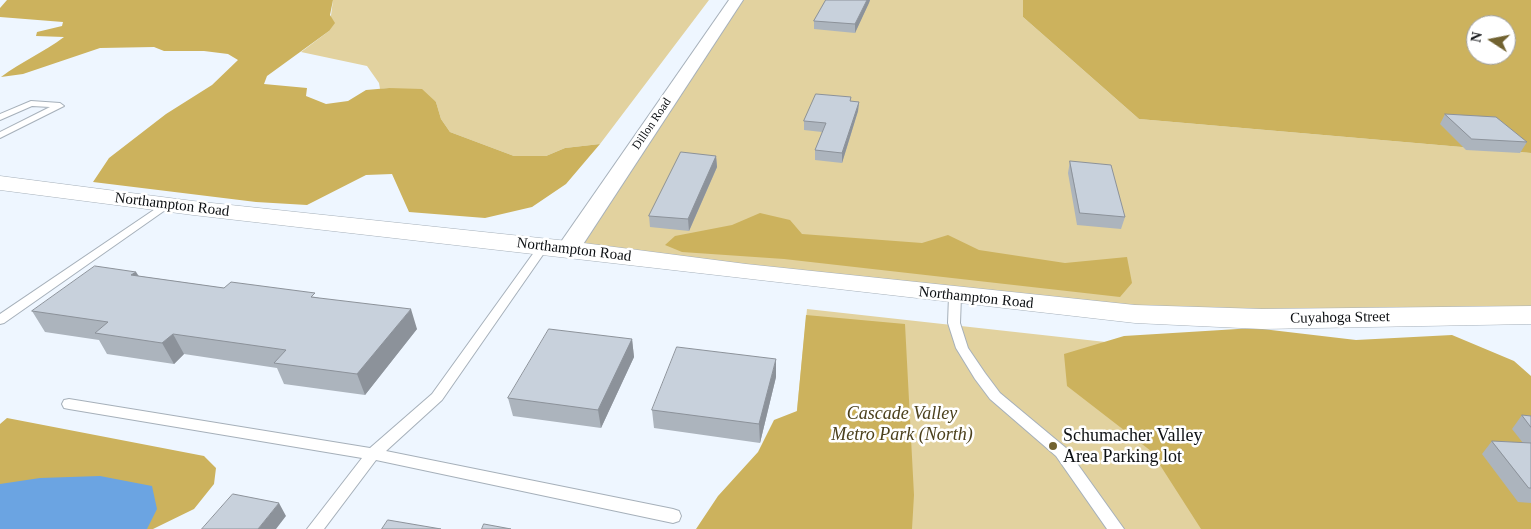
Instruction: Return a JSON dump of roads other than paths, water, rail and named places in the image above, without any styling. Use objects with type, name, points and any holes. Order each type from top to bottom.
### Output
[{"type":"street","name":"Dillon Road","points":[[556,248],[736,0]]},
{"type":"street","name":"Northampton Road","points":[[0,183],[955,296],[1149,314]]},
{"type":"street","name":"Cuyahoga Street","points":[[1149,314],[1262,319],[1531,315]]},
{"type":"lane","points":[[0,117],[31,103],[60,106],[0,135]]},
{"type":"lane","points":[[0,320],[167,204]]},
{"type":"lane","points":[[315,529],[373,454],[437,397],[556,248]]},
{"type":"lane","points":[[955,296],[954,323],[962,348],[980,376],[995,396],[1061,452],[1116,529]]},
{"type":"lane","points":[[69,404],[373,454],[673,516]]},
{"type":"water","points":[[100,476],[152,486],[157,509],[147,529],[0,529],[0,484],[40,478]]},
{"type":"place","name":"Schumacher Valley Area Parking lot","points":[[1053,446]]},
{"type":"park label","name":"Cascade Valley Metro Park (North)","points":[[902,424]]}]
